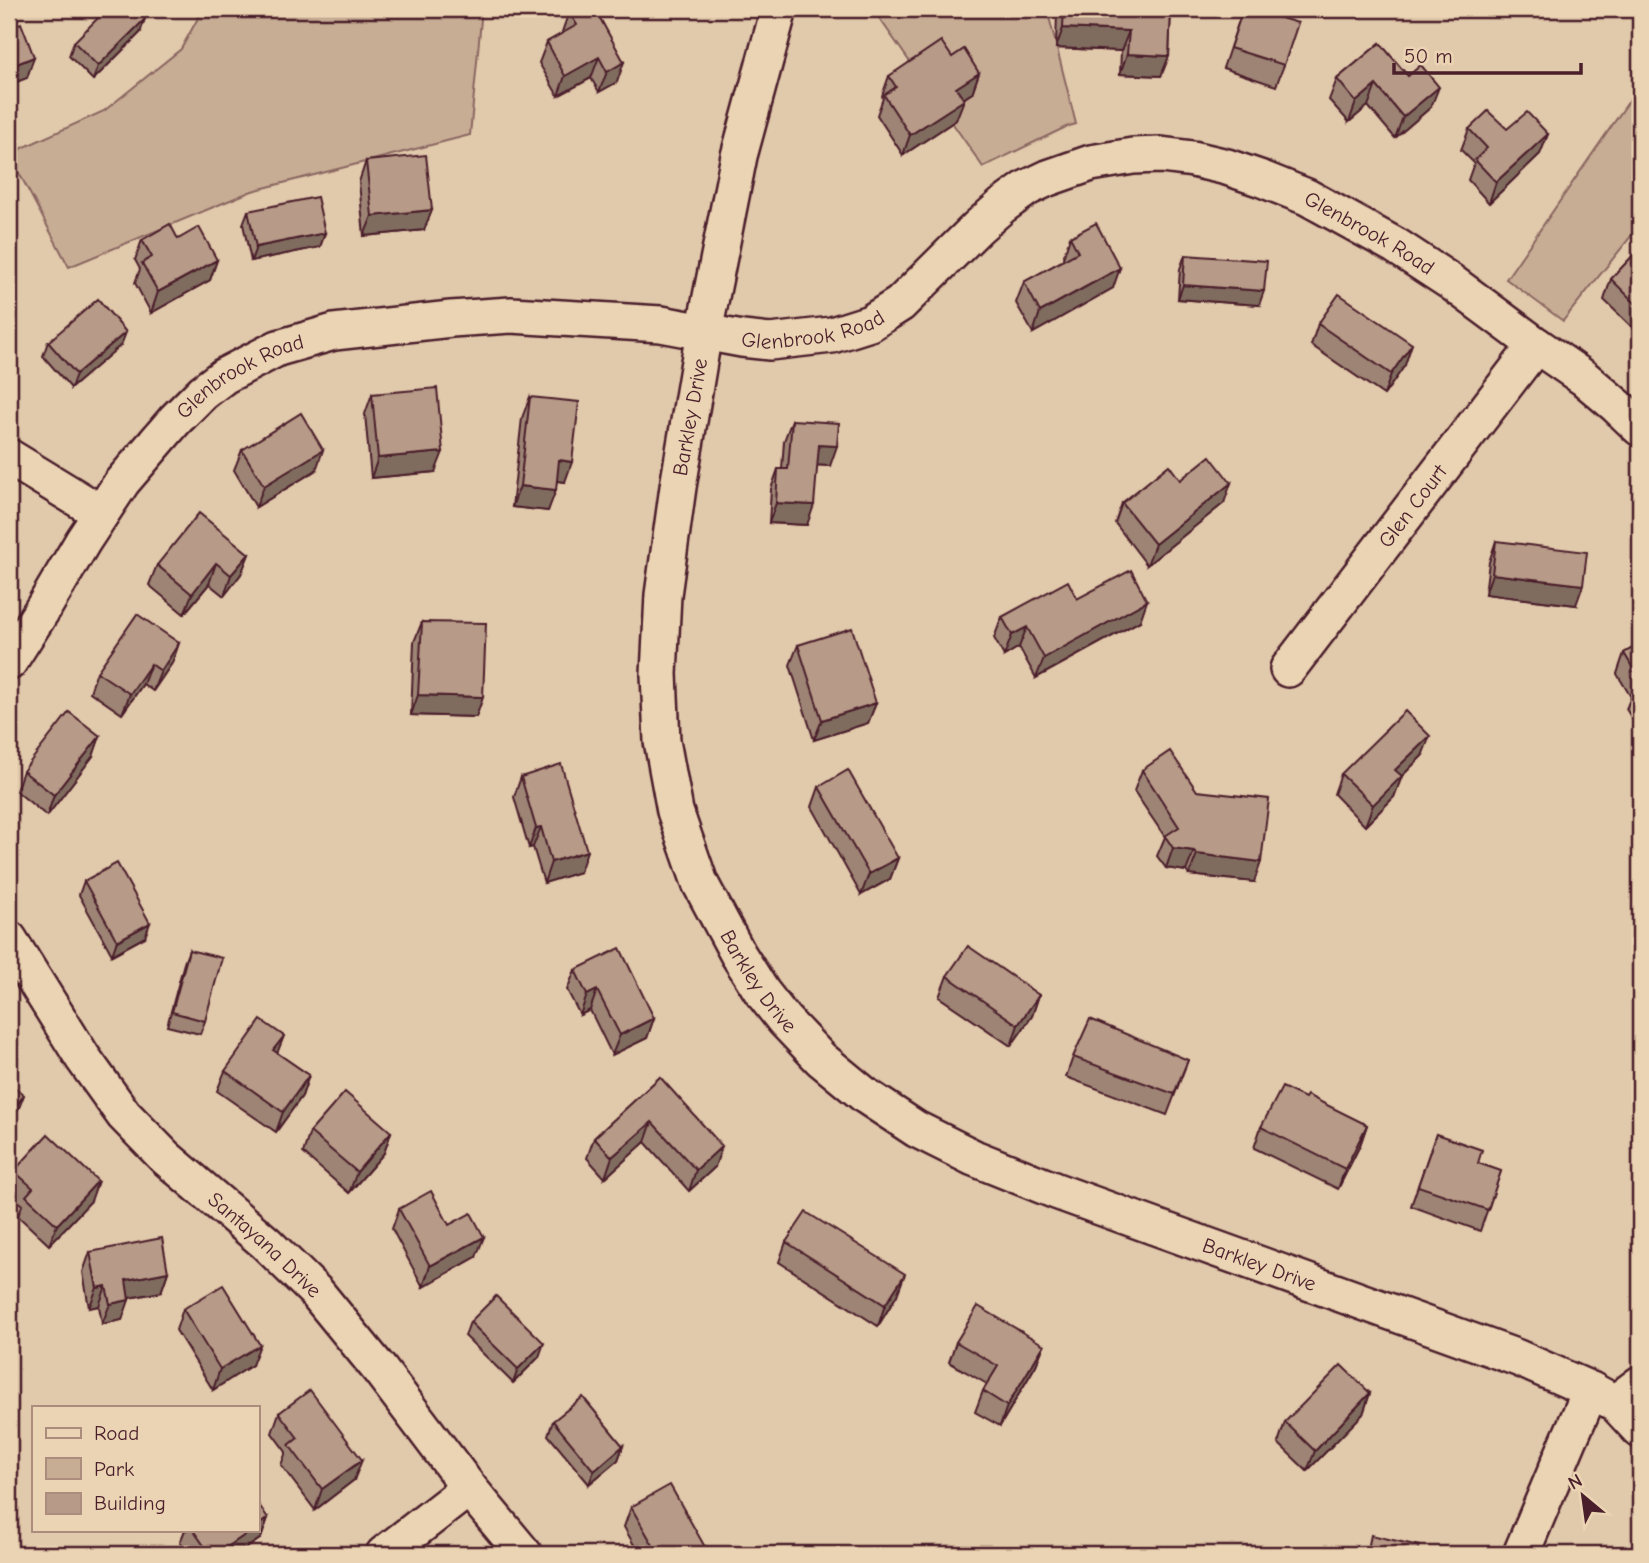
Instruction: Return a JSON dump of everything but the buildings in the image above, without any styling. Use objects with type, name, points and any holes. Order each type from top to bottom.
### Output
[{"type":"street","name":"Barkley Drive","points":[[779,9],[739,156],[704,332],[663,595],[659,674],[662,741],[675,811],[701,883],[738,954],[784,1020],[821,1059],[866,1096],[916,1129],[974,1158],[1056,1191],[1615,1392],[1640,1430]]},
{"type":"street","name":"Glenbrook Road","points":[[9,662],[122,482],[175,419],[224,376],[278,348],[334,332],[451,318],[511,315],[661,324],[770,342],[832,335],[870,323],[900,304],[978,227],[1027,188],[1091,163],[1133,156],[1161,155],[1227,167],[1307,197],[1396,246],[1451,282],[1584,378],[1640,428]]},
{"type":"street","name":"Glen Court","points":[[1288,669],[1536,345]]},
{"type":"street","points":[[9,457],[101,513]]},
{"type":"street","name":"Santayana Drive","points":[[9,939],[83,1058],[124,1115],[165,1157],[267,1243],[317,1293],[388,1380],[469,1489],[524,1554]]},
{"type":"street","points":[[1521,1554],[1569,1440],[1615,1392]]},
{"type":"street","points":[[384,1554],[469,1489]]},
{"type":"green space","points":[[203,9],[482,9],[470,135],[252,191],[69,267],[9,154],[104,111],[181,49]]},
{"type":"green space","points":[[873,9],[1047,9],[1076,124],[983,167]]},
{"type":"green space","points":[[1640,85],[1640,225],[1563,321],[1506,279]]}]
